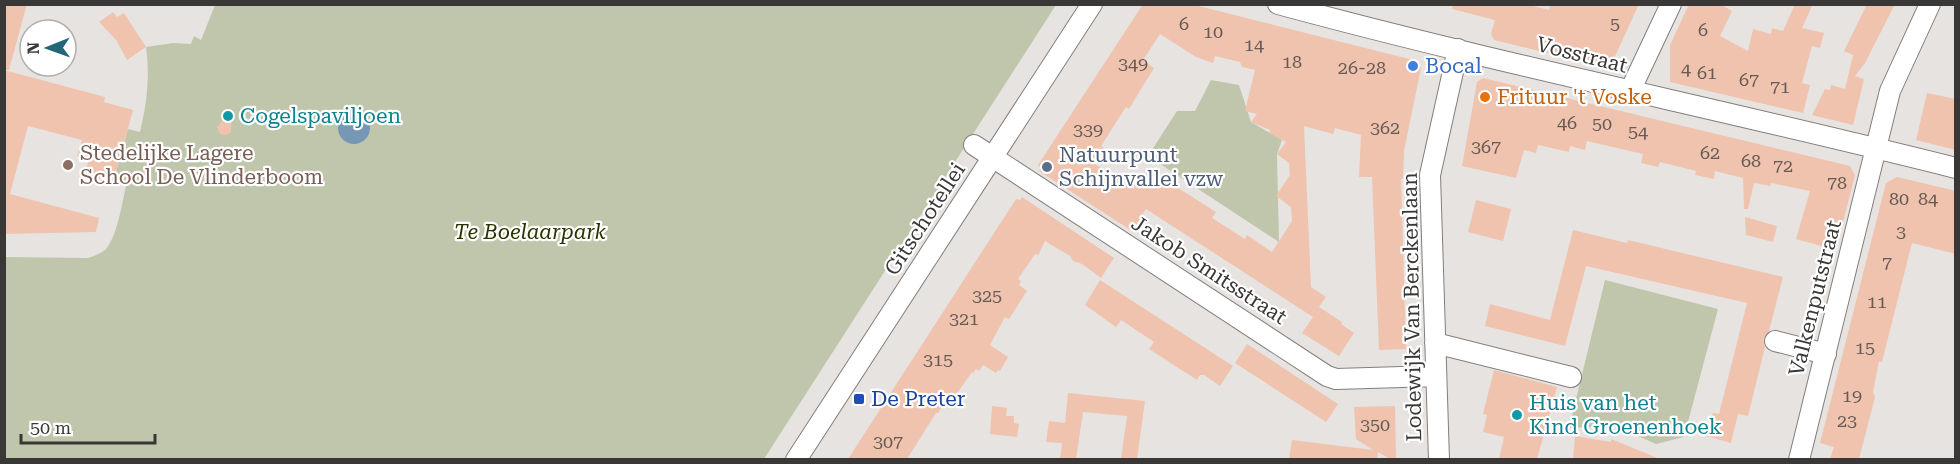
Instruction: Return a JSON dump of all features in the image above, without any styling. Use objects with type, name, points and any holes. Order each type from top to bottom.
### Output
[{"type":"street","name":"Gitschotellei","points":[[796,459],[1092,4]]},
{"type":"street","name":"Vosstraat","points":[[1278,4],[1303,8],[1458,49],[1876,147],[1956,168]]},
{"type":"street","points":[[1630,91],[1671,4]]},
{"type":"street","name":"Valkenputstraat","points":[[1799,459],[1890,91],[1930,4]]},
{"type":"street","name":"Lodewijk Van Berckenlaan","points":[[1438,459],[1430,175],[1458,49]]},
{"type":"street","name":"Jakob Smitsstraat","points":[[974,145],[1327,376],[1336,379],[1435,376]]},
{"type":"street","points":[[1775,341],[1826,354]]},
{"type":"street","points":[[1434,343],[1571,377]]},
{"type":"green space","name":"Te Boelaarpark","points":[[215,5],[1056,5],[764,459],[5,459],[4,257],[88,258],[105,250],[116,229],[126,186],[113,183],[128,129],[140,132],[148,79],[146,47],[173,43],[191,44],[194,36],[201,40]]},
{"type":"green space","points":[[1211,80],[1239,85],[1251,122],[1282,140],[1277,154],[1279,242],[1148,156],[1177,111],[1195,111]]},
{"type":"green space","points":[[1605,280],[1718,309],[1684,437],[1656,444],[1615,426],[1569,428]]},
{"type":"water","points":[[354,112],[365,117],[370,128],[365,139],[354,144],[343,139],[338,128],[343,117]]},
{"type":"building","points":[[4,4],[27,4],[23,18],[18,18],[18,37],[9,70],[4,70]]},
{"type":"building","points":[[1143,4],[1191,4],[1417,61],[1421,68],[1404,151],[1403,179],[1401,179],[1406,349],[1379,350],[1372,177],[1359,177],[1361,135],[1335,128],[1333,134],[1304,126],[1311,287],[1326,297],[1319,307],[1354,333],[1339,356],[1302,333],[1313,317],[1146,209],[1132,231],[1039,171],[1041,168],[1038,165]],"holes":[[[1160,34],[1196,57],[1213,63],[1215,56],[1240,62],[1242,67],[1255,70],[1245,111],[1257,114],[1251,122],[1270,130],[1269,133],[1286,142],[1277,154],[1289,163],[1290,175],[1276,196],[1291,207],[1292,221],[1272,252],[1247,235],[1245,239],[1212,218],[1216,212],[1148,169],[1145,179],[1138,175],[1134,189],[1095,164],[1104,148],[1101,146],[1126,107],[1129,109],[1154,68],[1143,60]]]},
{"type":"building","points":[[1453,4],[1526,4],[1549,10],[1550,4],[1639,4],[1611,65],[1606,67],[1494,40],[1491,34],[1495,20],[1452,9]]},
{"type":"building","points":[[1689,4],[1720,4],[1732,11],[1720,36],[1748,51],[1753,29],[1771,34],[1772,28],[1783,31],[1795,4],[1813,4],[1802,28],[1824,33],[1820,48],[1812,46],[1802,83],[1810,85],[1803,113],[1670,82],[1670,45]]},
{"type":"building","points":[[1867,4],[1895,4],[1865,63],[1855,76],[1864,79],[1853,125],[1812,115],[1825,89],[1830,90],[1831,85],[1845,89],[1853,55],[1844,51]]},
{"type":"building","points":[[113,12],[117,17],[124,13],[146,47],[127,60],[116,40],[99,22]]},
{"type":"building","points":[[4,70],[18,74],[18,78],[34,78],[105,97],[104,102],[133,110],[113,183],[85,174],[89,159],[77,156],[82,140],[28,126],[10,194],[99,218],[96,232],[4,234]]},
{"type":"building","points":[[1483,78],[1850,166],[1855,175],[1836,250],[1796,239],[1810,191],[1771,183],[1770,186],[1754,183],[1748,209],[1744,209],[1743,178],[1715,171],[1714,179],[1695,175],[1696,171],[1660,162],[1658,167],[1641,163],[1643,154],[1587,141],[1585,150],[1570,146],[1569,152],[1538,145],[1536,153],[1524,150],[1516,178],[1462,166],[1477,82]]},
{"type":"building","points":[[1927,93],[1956,99],[1956,150],[1916,140]]},
{"type":"building","points":[[232,110],[231,132],[227,135],[220,134],[217,127]]},
{"type":"building","points":[[1897,177],[1956,191],[1956,254],[1912,243],[1882,362],[1879,361],[1873,392],[1875,397],[1859,459],[1830,459],[1834,447],[1820,443],[1886,183]]},
{"type":"building","points":[[1022,197],[1114,258],[1101,278],[1045,241],[1038,255],[1035,254],[1018,279],[1021,281],[1019,285],[1027,291],[1009,319],[1005,317],[990,345],[1008,357],[1000,371],[996,373],[983,365],[979,371],[976,369],[972,372],[953,399],[949,396],[936,413],[907,459],[848,459],[1016,199],[1020,200]]},
{"type":"building","points":[[1476,200],[1511,209],[1503,241],[1468,232]]},
{"type":"building","points":[[1745,217],[1777,226],[1773,242],[1746,235]]},
{"type":"building","points":[[1573,230],[1627,243],[1628,240],[1783,277],[1769,331],[1763,339],[1765,347],[1748,416],[1738,414],[1731,443],[1706,436],[1713,413],[1719,414],[1747,303],[1586,266],[1565,346],[1485,326],[1490,304],[1550,320]]},
{"type":"building","points":[[1100,280],[1233,366],[1220,386],[1204,375],[1200,375],[1197,380],[1149,349],[1154,342],[1121,320],[1116,327],[1085,305]]},
{"type":"building","points":[[1247,344],[1338,404],[1326,422],[1235,363]]},
{"type":"building","name":"Huis van het Kind Groenenhoek","points":[[1494,370],[1557,387],[1537,459],[1499,459],[1504,437],[1483,432],[1487,415],[1483,414]]},
{"type":"building","points":[[1068,393],[1145,401],[1137,459],[1121,459],[1127,416],[1083,412],[1076,459],[1060,459],[1062,443],[1046,442],[1049,421],[1065,423]]},
{"type":"building","points":[[992,406],[1007,408],[1006,416],[1014,416],[1014,423],[1019,424],[1017,437],[990,434]]},
{"type":"building","points":[[1395,406],[1396,459],[1390,459],[1378,452],[1377,459],[1289,459],[1292,440],[1373,450],[1356,439],[1354,407]]},
{"type":"building","points":[[1575,436],[1611,442],[1611,439],[1660,459],[1573,459]]},
{"type":"place","name":"Bocal","points":[[1413,66]]},
{"type":"place","name":"Frituur 't Voske","points":[[1485,97]]},
{"type":"place","name":"Cogelspaviljoen","points":[[228,116]]},
{"type":"place","name":"Stedelijke Lagere School De Vlinderboom","points":[[68,165]]},
{"type":"place","name":"Natuurpunt Schijnvallei vzw","points":[[1047,167]]},
{"type":"place","name":"De Preter","points":[[859,399]]},
{"type":"place","name":"Huis van het Kind Groenenhoek","points":[[1517,415]]}]
